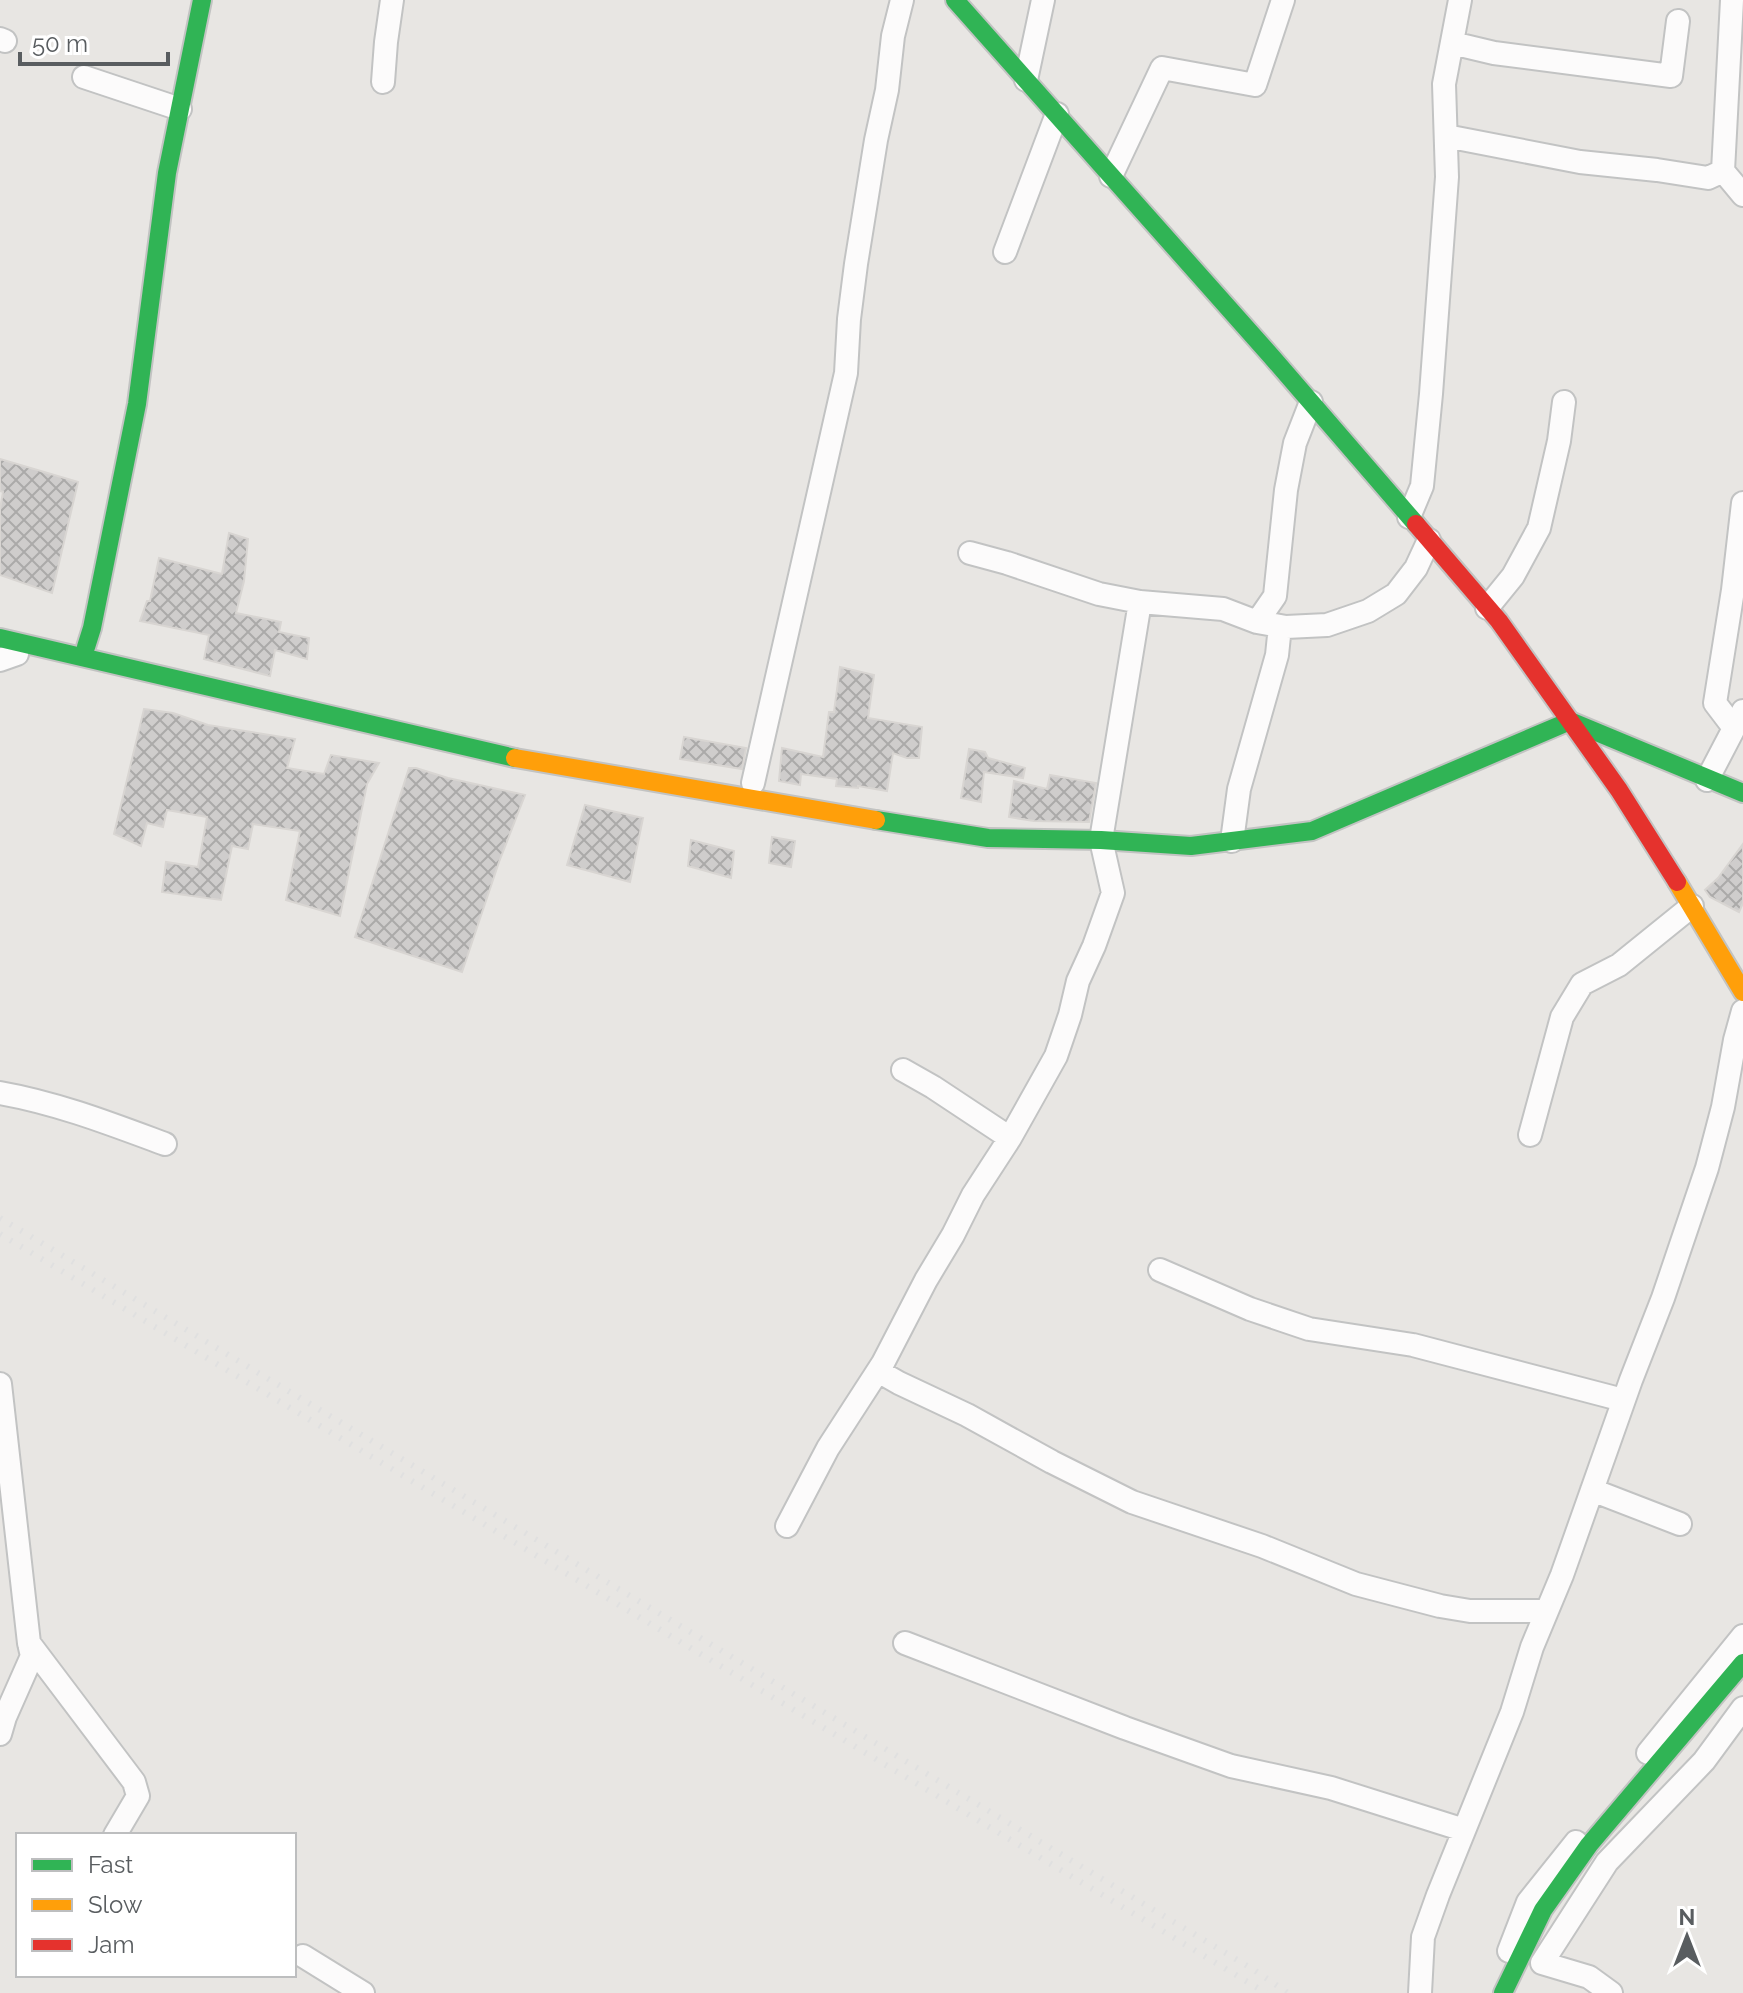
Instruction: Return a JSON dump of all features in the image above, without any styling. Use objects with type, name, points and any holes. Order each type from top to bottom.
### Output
[{"type":"main road","points":[[86,647],[137,404],[167,173],[202,0]]},
{"type":"main road","points":[[955,0],[1311,402],[1499,621],[1619,790],[1743,992]]},
{"type":"main road","points":[[0,626],[548,753],[753,783],[869,806],[886,822]]},
{"type":"main road","points":[[5,648],[538,763],[988,838],[1101,840],[1191,846],[1312,831],[1570,721],[1743,793]]},
{"type":"main road","points":[[1503,1993],[1543,1910],[1589,1845],[1743,1663]]},
{"type":"street","points":[[383,82],[392,0]]},
{"type":"street","points":[[753,783],[846,373],[858,250],[887,90],[893,36],[902,0]]},
{"type":"street","points":[[1026,80],[1043,0]]},
{"type":"street","points":[[1111,176],[1162,68],[1255,85],[1283,0]]},
{"type":"street","points":[[1409,517],[1422,486],[1447,177],[1444,84],[1460,0]]},
{"type":"street","points":[[1732,0],[1723,171],[1743,195]]},
{"type":"street","points":[[1452,43],[1494,53],[1671,76],[1678,21]]},
{"type":"street","points":[[84,77],[180,109]]},
{"type":"street","points":[[1005,252],[1057,114]]},
{"type":"street","points":[[1446,136],[1580,162],[1708,178],[1723,171]]},
{"type":"street","points":[[1257,622],[1275,596],[1286,490],[1295,443],[1311,402]]},
{"type":"street","points":[[1487,608],[1513,576],[1539,528],[1559,441],[1564,402]]},
{"type":"street","points":[[1707,780],[1738,720],[1715,703],[1743,503]]},
{"type":"street","points":[[970,553],[1099,594],[1140,602],[1223,609],[1257,622],[1280,626],[1327,625],[1368,611],[1396,594],[1416,568],[1429,540]]},
{"type":"street","points":[[787,1526],[828,1448],[878,1371],[973,1195],[1010,1138],[1056,1056],[1078,981],[1113,893],[1101,840],[1140,602]]},
{"type":"street","points":[[1232,841],[1239,789],[1277,655],[1280,626]]},
{"type":"street","points":[[1530,1135],[1562,1017],[1582,984],[1619,965],[1692,906]]},
{"type":"street","points":[[1420,1993],[1423,1937],[1512,1712],[1532,1647],[1663,1298],[1707,1168],[1743,1011]]},
{"type":"street","points":[[903,1070],[1010,1138]]},
{"type":"street","points":[[0,1093],[31,1098],[165,1144]]},
{"type":"street","points":[[1160,1270],[1250,1309],[1309,1329],[1413,1345],[1623,1400]]},
{"type":"street","points":[[878,1371],[1132,1502],[1262,1546],[1356,1584],[1470,1611],[1547,1611]]},
{"type":"street","points":[[0,1384],[32,1656],[0,1734]]},
{"type":"street","points":[[1592,1490],[1680,1524]]},
{"type":"street","points":[[1492,1993],[1535,1891],[1743,1636]]},
{"type":"street","points":[[29,1643],[134,1782],[138,1796],[116,1833]]},
{"type":"street","points":[[905,1643],[1231,1766],[1331,1788],[1464,1830]]},
{"type":"street","points":[[1611,1993],[1589,1977],[1542,1963],[1607,1862],[1704,1761],[1743,1708]]},
{"type":"street","points":[[303,1956],[363,1993]]},
{"type":"building","points":[[0,459],[78,482],[52,593],[0,575],[3,492],[0,491]]},
{"type":"building","points":[[229,533],[248,539],[244,581],[236,613],[281,622],[279,632],[309,638],[307,659],[275,650],[270,676],[204,659],[209,635],[140,621],[147,601],[150,601],[159,558],[222,574]]},
{"type":"building","points":[[840,667],[874,675],[868,718],[922,727],[919,758],[893,753],[887,791],[836,786],[837,779],[801,774],[800,785],[779,781],[782,748],[823,757],[829,712],[834,712]]},
{"type":"building","points":[[144,709],[173,713],[208,725],[295,739],[287,768],[324,774],[331,755],[379,763],[367,784],[340,916],[286,900],[300,831],[253,824],[248,849],[232,846],[221,900],[162,892],[166,862],[198,867],[207,817],[167,810],[163,827],[147,823],[141,846],[114,834]]},
{"type":"building","points":[[684,737],[746,748],[742,769],[680,759]]},
{"type":"building","points":[[969,749],[985,752],[988,758],[1025,768],[1023,778],[984,772],[981,802],[961,798]]},
{"type":"building","points":[[409,768],[525,795],[462,972],[355,937]]},
{"type":"building","points":[[1050,775],[1096,783],[1089,822],[1034,821],[1009,817],[1014,781],[1047,789]]},
{"type":"building","points":[[585,805],[643,818],[630,882],[567,865]]},
{"type":"building","points":[[772,837],[795,841],[791,867],[769,863]]},
{"type":"building","points":[[691,840],[734,851],[731,878],[688,866]]},
{"type":"building","points":[[1743,844],[1743,903],[1739,912],[1710,897],[1705,890]]},
{"type":"railway","points":[[0,1218],[1288,1993]]},
{"type":"railway","points":[[0,1234],[1266,1993]]},
{"type":"traffic: fast","points":[[86,647],[137,404],[167,173],[202,0]]},
{"type":"traffic: fast","points":[[955,0],[1416,524]]},
{"type":"traffic: fast","points":[[0,638],[515,758]]},
{"type":"traffic: fast","points":[[876,820],[988,838],[1101,840],[1191,846],[1312,831],[1570,721],[1743,793]]},
{"type":"traffic: fast","points":[[1503,1993],[1543,1910],[1589,1845],[1743,1663]]},
{"type":"traffic: slow","points":[[515,758],[876,820]]},
{"type":"traffic: slow","points":[[1677,882],[1743,992]]},
{"type":"traffic: jam","points":[[1416,524],[1499,621],[1619,790],[1677,882]]}]
